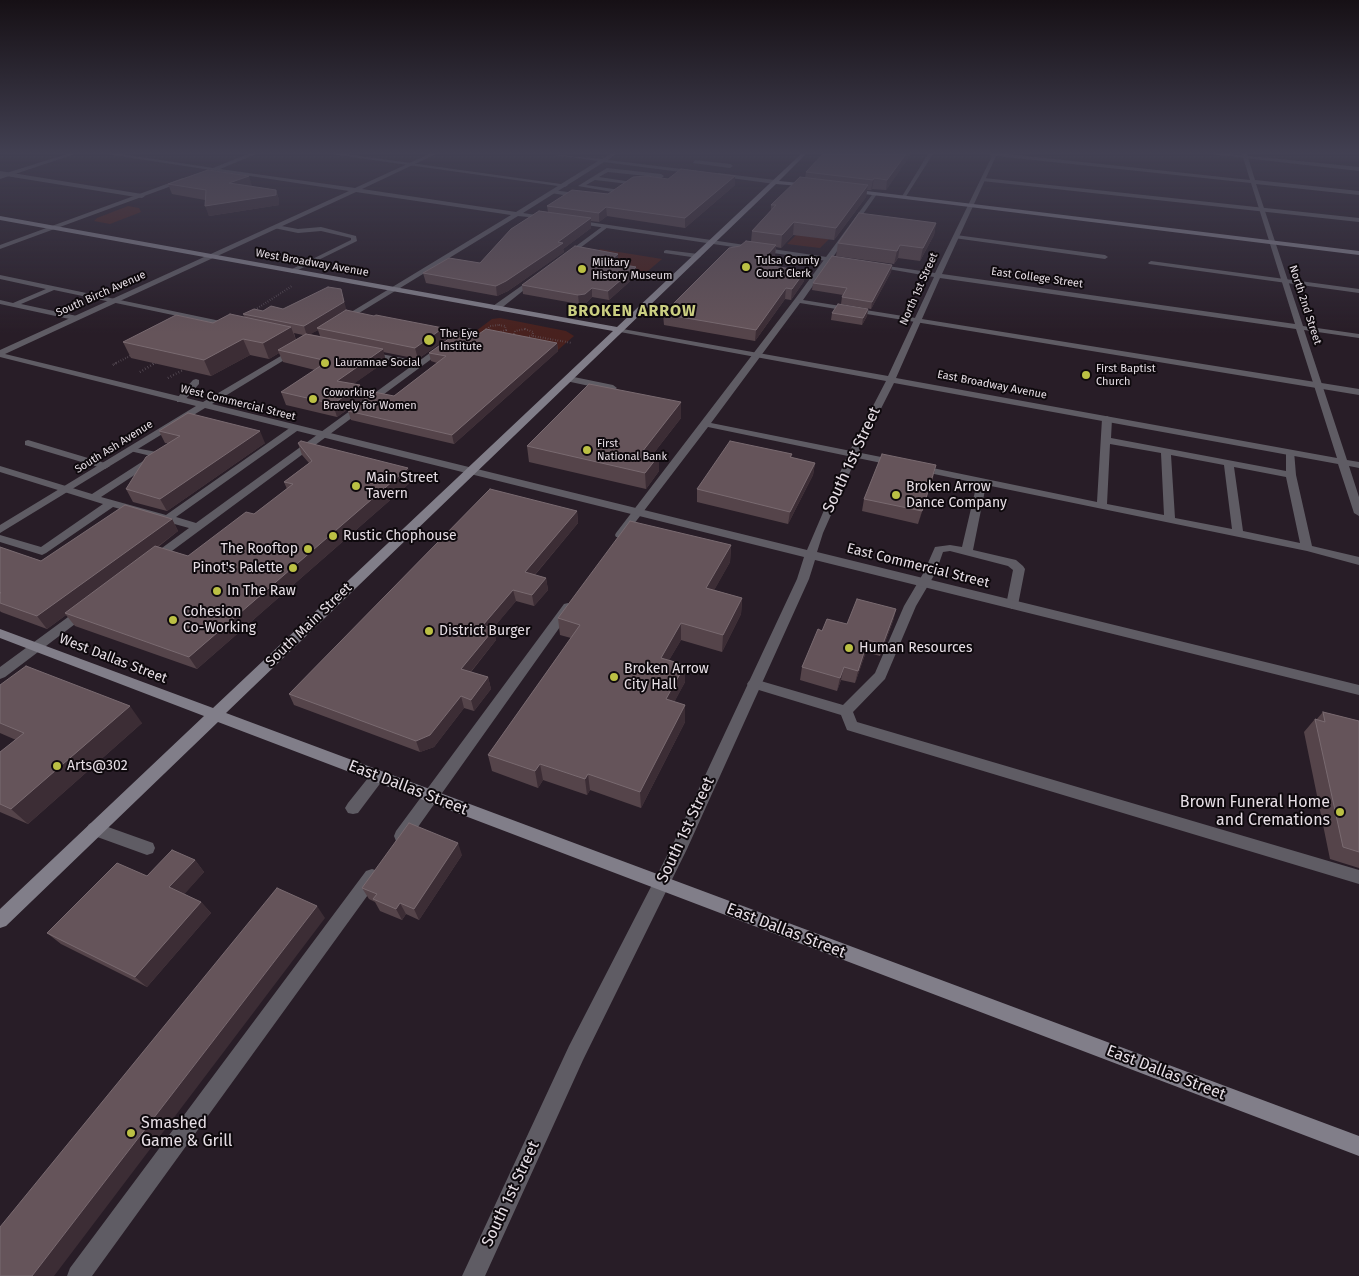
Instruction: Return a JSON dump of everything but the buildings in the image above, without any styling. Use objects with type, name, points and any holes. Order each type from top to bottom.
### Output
[{"type":"street","points":[[0,247],[94,214]]},
{"type":"street","name":"South Birch Avenue","points":[[0,354],[74,318],[305,214]]},
{"type":"street","points":[[514,214],[556,220]]},
{"type":"street","points":[[332,327],[517,214]]},
{"type":"street","name":"South Main Street","points":[[0,920],[742,214]]},
{"type":"street","points":[[614,544],[636,512],[653,494],[755,355],[798,301],[860,214]]},
{"type":"street","name":"North 1st Street","points":[[891,379],[967,214]]},
{"type":"street","points":[[1041,214],[1359,253]]},
{"type":"street","name":"North 2nd Street","points":[[1264,214],[1359,513]]},
{"type":"street","points":[[1302,214],[1359,220]]},
{"type":"street","name":"West Broadway Avenue","points":[[0,218],[620,330]]},
{"type":"street","points":[[566,221],[855,263]]},
{"type":"street","points":[[276,227],[298,231],[321,230],[354,237],[354,240],[292,271]]},
{"type":"street","points":[[558,262],[605,227]]},
{"type":"street","points":[[956,237],[1105,257]]},
{"type":"street","points":[[666,252],[698,256]]},
{"type":"street","points":[[1150,263],[1359,290]]},
{"type":"street","name":"East College Street","points":[[864,265],[1359,336]]},
{"type":"street","points":[[496,308],[542,274]]},
{"type":"street","points":[[0,277],[238,327]]},
{"type":"street","points":[[14,305],[53,288]]},
{"type":"street","points":[[798,301],[1359,392]]},
{"type":"street","points":[[0,302],[74,318]]},
{"type":"street","points":[[140,568],[195,526],[468,329]]},
{"type":"street","name":"East Broadway Avenue","points":[[620,330],[1359,465]]},
{"type":"street","name":"South Ash Avenue","points":[[0,530],[301,346]]},
{"type":"street","points":[[356,351],[421,364]]},
{"type":"street","name":"West Commercial Street","points":[[0,354],[294,429],[471,471]]},
{"type":"street","points":[[569,379],[613,388]]},
{"type":"street","name":"South 1st Street","points":[[473,1276],[580,1045],[622,958],[662,884],[803,579],[818,532],[853,454],[891,379]]},
{"type":"street","points":[[180,400],[196,382]]},
{"type":"street","points":[[1102,505],[1106,419]]},
{"type":"street","points":[[705,424],[1170,519],[1359,560]]},
{"type":"street","points":[[167,519],[294,429]]},
{"type":"street","points":[[1106,440],[1290,475]]},
{"type":"street","points":[[28,443],[105,466]]},
{"type":"street","points":[[93,498],[159,455],[133,449]]},
{"type":"street","points":[[1166,451],[1170,519]]},
{"type":"street","points":[[1291,453],[1290,475],[1308,548]]},
{"type":"street","points":[[1229,463],[1238,534]]},
{"type":"street","points":[[0,468],[93,498],[195,526]]},
{"type":"street","name":"East Commercial Street","points":[[471,471],[1359,690]]},
{"type":"street","points":[[967,552],[982,481]]},
{"type":"street","points":[[0,538],[42,551],[112,503]]},
{"type":"street","points":[[846,711],[880,676],[910,606],[924,583],[939,550],[950,548],[1007,560],[1019,569],[1012,605]]},
{"type":"street","points":[[392,850],[573,600]]},
{"type":"street","points":[[0,674],[93,604]]},
{"type":"street","name":"West Dallas Street","points":[[0,633],[215,715]]},
{"type":"street","points":[[754,684],[846,711]]},
{"type":"street","points":[[846,711],[852,726],[1359,877]]},
{"type":"street","name":"East Dallas Street","points":[[215,715],[1359,1146]]},
{"type":"street","points":[[353,808],[377,777]]},
{"type":"street","points":[[94,829],[147,848]]},
{"type":"street","points":[[78,1276],[380,866]]},
{"type":"path","points":[[229,325],[311,274]]},
{"type":"path","points":[[505,330],[506,327],[499,325],[490,326],[486,329],[488,332],[493,333],[505,330],[514,332],[528,330],[533,332],[533,336]]},
{"type":"path","points":[[514,332],[512,336],[519,339],[533,336],[572,343]]},
{"type":"path","points":[[114,365],[137,353]]},
{"type":"path","points":[[140,372],[158,362]]},
{"type":"path","points":[[168,378],[186,368]]},
{"type":"shaded area","points":[[109,214],[137,214],[110,224],[94,221]]},
{"type":"shaded area","points":[[796,235],[829,239],[820,248],[787,244]]},
{"type":"shaded area","points":[[600,249],[662,259],[642,276],[609,271],[621,260],[591,257]]},
{"type":"shaded area","points":[[500,318],[566,331],[574,336],[558,350],[472,334],[492,319]]},
{"type":"place","name":"Tulsa County Court Clerk","points":[[746,267]]},
{"type":"place","name":"Military History Museum","points":[[582,269]]},
{"type":"place","name":"The Eye Institute","points":[[429,340]]},
{"type":"place","name":"Laurannae Social","points":[[325,363]]},
{"type":"place","name":"First Baptist Church","points":[[1086,375]]},
{"type":"place","name":"Coworking Bravely for Women","points":[[313,399]]},
{"type":"place","name":"First National Bank","points":[[587,450]]},
{"type":"place","name":"Main Street Tavern","points":[[356,486]]},
{"type":"place","name":"Broken Arrow Dance Company","points":[[896,495]]},
{"type":"place","name":"Rustic Chophouse","points":[[333,536]]},
{"type":"place","name":"The Rooftop","points":[[308,549]]},
{"type":"place","name":"Pinot's Palette","points":[[293,568]]},
{"type":"place","name":"In The Raw","points":[[217,591]]},
{"type":"place","name":"Cohesion Co-Working","points":[[173,620]]},
{"type":"place","name":"District Burger","points":[[429,631]]},
{"type":"place","name":"Human Resources","points":[[849,648]]},
{"type":"place","name":"Broken Arrow City Hall","points":[[614,677]]},
{"type":"place","name":"Arts@302","points":[[57,766]]},
{"type":"place","name":"Brown Funeral Home and Cremations","points":[[1340,812]]},
{"type":"place","name":"Smashed Game & Grill","points":[[131,1133]]},
{"type":"district","name":"BROKEN ARROW","points":[[632,312]]}]
